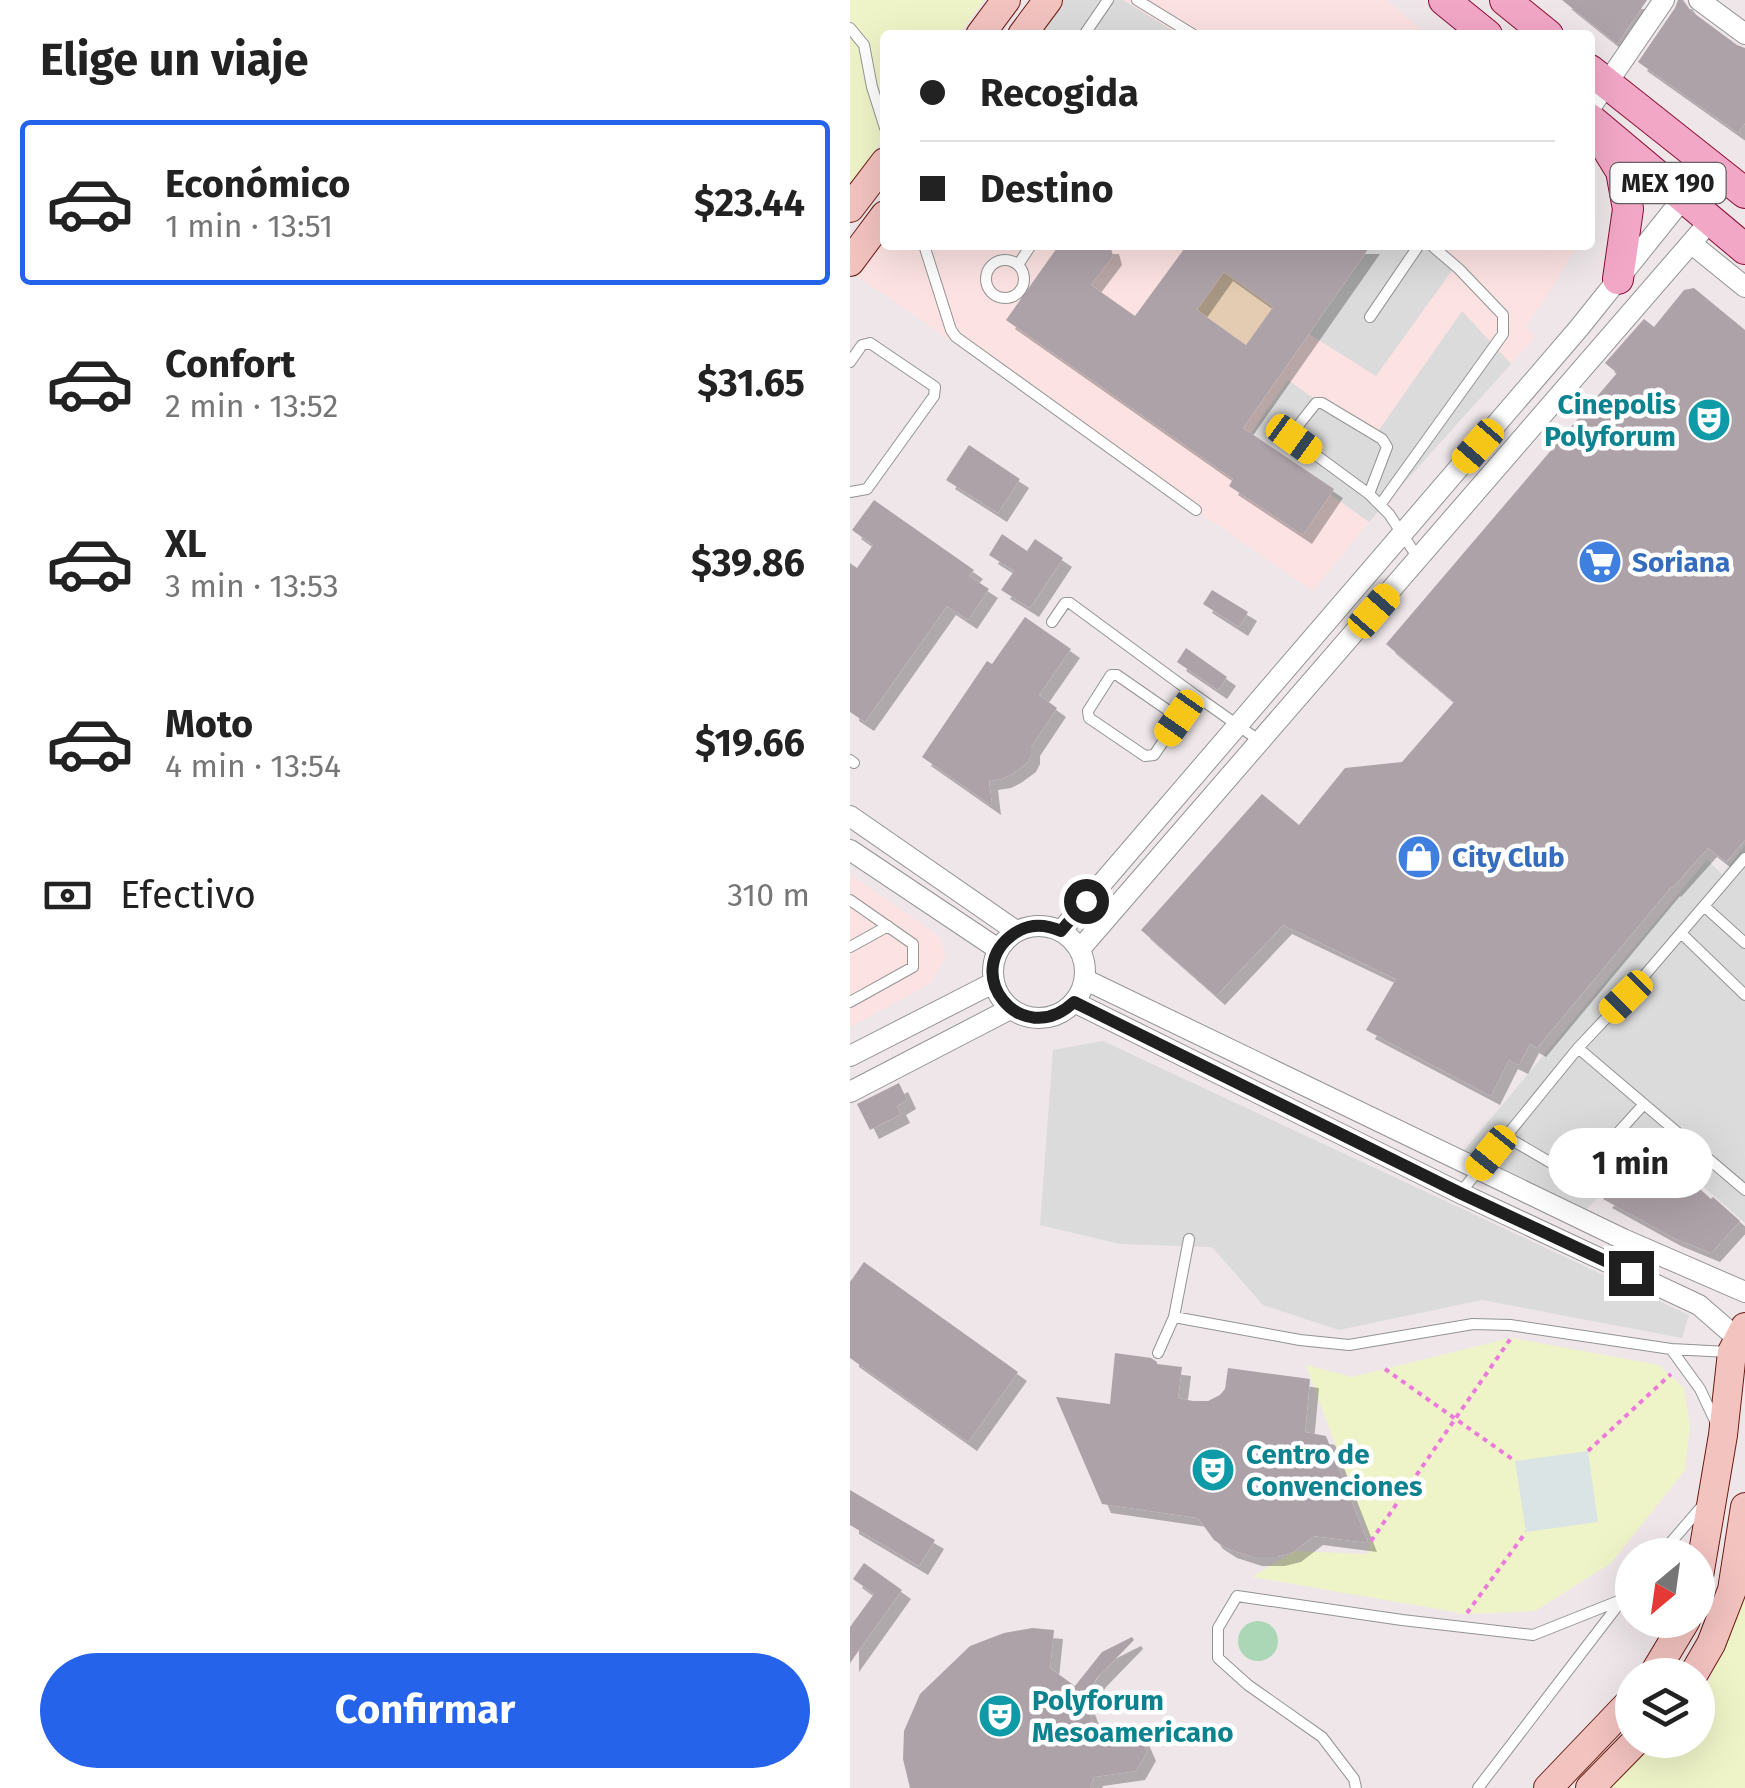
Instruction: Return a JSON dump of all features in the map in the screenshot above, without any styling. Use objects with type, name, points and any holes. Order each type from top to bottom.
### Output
[{"type":"main road","points":[[984,30],[1006,0]]},
{"type":"main road","points":[[1026,30],[1048,0]]},
{"type":"main road","points":[[1444,0],[1481,30]]},
{"type":"main road","points":[[1506,0],[1542,30]]},
{"type":"main road","name":"MEX 190","points":[[1596,87],[1745,193]]},
{"type":"main road","name":"MEX 190","points":[[1595,124],[1745,249]]},
{"type":"main road","points":[[1595,128],[1621,171],[1628,208],[1618,279]]},
{"type":"main road","points":[[850,208],[880,169]]},
{"type":"main road","points":[[850,262],[880,222]]},
{"type":"main road","points":[[1707,1538],[1740,1341]]},
{"type":"main road","points":[[1703,1658],[1732,1590],[1745,1506]]},
{"type":"main road","points":[[1548,1788],[1615,1718]]},
{"type":"main road","points":[[1590,1788],[1620,1758]]},
{"type":"street","points":[[1596,87],[1664,0]]},
{"type":"street","points":[[1699,0],[1745,34]]},
{"type":"street","points":[[1061,931],[1579,328],[1684,196]]},
{"type":"street","points":[[1080,948],[1711,220]]},
{"type":"street","points":[[1692,244],[1745,287]]},
{"type":"street","points":[[850,816],[1016,932]]},
{"type":"street","points":[[850,850],[998,949]]},
{"type":"street","points":[[1026,926],[1061,931],[1080,948],[1086,980],[1064,1012],[1046,1018],[1027,1018],[1010,1009],[993,983],[992,967],[998,949],[1026,926]]},
{"type":"street","points":[[1086,980],[1477,1170],[1745,1292]]},
{"type":"street","points":[[850,1056],[993,983]]},
{"type":"street","points":[[1074,1002],[1460,1193],[1699,1305],[1740,1341]]},
{"type":"street","points":[[850,1092],[1010,1009]]},
{"type":"lane","points":[[1087,30],[1108,0]]},
{"type":"lane","points":[[1137,0],[1186,30]]},
{"type":"lane","points":[[850,28],[864,45],[880,112]]},
{"type":"lane","points":[[926,250],[956,336],[1196,510]]},
{"type":"lane","points":[[1018,265],[1028,250]]},
{"type":"lane","points":[[1370,318],[1416,250]]},
{"type":"lane","points":[[1380,506],[1503,334],[1504,316],[1437,250]]},
{"type":"lane","points":[[850,362],[862,345],[870,343],[935,387],[934,396],[867,489],[850,492]]},
{"type":"lane","points":[[1369,494],[1388,447],[1382,439],[1316,403],[1293,432],[1294,439],[1369,494],[1389,514],[1419,559]]},
{"type":"lane","points":[[1052,622],[1065,602],[1070,603],[1261,741]]},
{"type":"lane","points":[[1179,718],[1117,675],[1111,675],[1088,712],[1089,718],[1145,756],[1154,755],[1195,695]]},
{"type":"lane","points":[[1460,1193],[1578,1048],[1745,858]]},
{"type":"lane","points":[[850,900],[913,944],[913,967],[850,1002]]},
{"type":"lane","points":[[1704,906],[1745,943]]},
{"type":"lane","points":[[850,946],[888,926]]},
{"type":"lane","points":[[1681,933],[1745,995]]},
{"type":"lane","points":[[1578,1048],[1745,1190]]},
{"type":"lane","points":[[1505,1136],[1577,1178],[1644,1104]]},
{"type":"lane","points":[[1158,1353],[1174,1317],[1189,1239]]},
{"type":"lane","points":[[1174,1317],[1350,1345],[1473,1324],[1510,1325],[1671,1349],[1740,1341]]},
{"type":"lane","points":[[1671,1349],[1700,1389],[1723,1436]]},
{"type":"lane","points":[[1675,1538],[1713,1493]]},
{"type":"lane","points":[[1356,1788],[1354,1779],[1322,1737],[1248,1685],[1218,1658],[1218,1628],[1237,1596],[1533,1634],[1615,1602]]},
{"type":"lane","points":[[1478,1788],[1615,1608]]},
{"type":"path","points":[[1371,1541],[1511,1338]]},
{"type":"path","points":[[1588,1451],[1682,1364]]},
{"type":"path","points":[[1384,1369],[1515,1462]]},
{"type":"path","points":[[1460,1626],[1526,1532]]},
{"type":"shaded area","points":[[850,0],[984,0],[963,30],[880,30],[880,144],[850,186]]},
{"type":"shaded area","points":[[1056,0],[1387,0],[1421,30],[1034,30]]},
{"type":"shaded area","points":[[1056,0],[1123,0],[1172,30],[1034,30]]},
{"type":"shaded area","points":[[880,236],[880,250],[1574,250],[1526,326],[1535,337],[1369,522],[1313,591],[853,273]]},
{"type":"shaded area","points":[[1368,250],[1445,250],[1458,262],[1376,376],[1309,334]]},
{"type":"shaded area","points":[[1224,272],[1273,307],[1246,345],[1197,310]]},
{"type":"shaded area","points":[[1462,311],[1511,364],[1369,522],[1249,436],[1288,380],[1372,440]]},
{"type":"shaded area","points":[[1745,845],[1745,1223],[1649,1139],[1587,1209],[1462,1153],[1707,860],[1722,874]]},
{"type":"shaded area","points":[[850,874],[939,936],[946,956],[931,983],[850,1027]]},
{"type":"shaded area","points":[[1103,1041],[1689,1315],[1682,1338],[1482,1300],[1339,1330],[1263,1305],[1212,1247],[1120,1244],[1040,1225],[1053,1050]]},
{"type":"shaded area","points":[[1511,1338],[1659,1365],[1684,1388],[1690,1426],[1685,1470],[1631,1538],[1615,1538],[1615,1558],[1611,1563],[1535,1611],[1466,1614],[1252,1577],[1295,1551],[1368,1554],[1371,1541],[1306,1365],[1352,1377]]},
{"type":"shaded area","points":[[1588,1451],[1598,1522],[1526,1532],[1515,1461]]},
{"type":"shaded area","points":[[1745,1584],[1745,1788],[1603,1788],[1632,1758],[1715,1758],[1715,1665]]},
{"type":"shaded area","points":[[1258,1621],[1272,1627],[1278,1641],[1272,1655],[1258,1661],[1244,1655],[1238,1641],[1244,1627]]},
{"type":"building","points":[[1562,0],[1647,0],[1617,44]]},
{"type":"building","points":[[1678,0],[1745,48],[1745,123],[1738,133],[1638,62]]},
{"type":"building","points":[[1055,250],[1111,250],[1113,256],[1091,285],[1135,316],[1183,250],[1368,250],[1243,428],[1334,489],[1303,535],[1229,486],[1233,479],[1006,320]],"holes":[[[1224,272],[1273,307],[1246,345],[1197,310]]]},
{"type":"building","points":[[1694,288],[1745,330],[1745,840],[1726,862],[1708,848],[1537,1048],[1530,1044],[1519,1065],[1509,1060],[1491,1096],[1366,1030],[1396,979],[1283,925],[1216,996],[1141,930],[1262,794],[1299,825],[1345,768],[1402,762],[1454,702],[1386,644],[1617,373],[1605,363],[1644,319],[1654,327],[1684,290]]},
{"type":"building","points":[[969,445],[1020,479],[998,513],[946,480]]},
{"type":"building","points":[[874,500],[974,570],[969,576],[989,589],[968,620],[947,606],[865,722],[850,712],[850,563],[857,568],[873,545],[852,530]]},
{"type":"building","points":[[1002,534],[1027,551],[1035,539],[1063,558],[1030,608],[1001,590],[1014,571],[989,555]]},
{"type":"building","points":[[1212,590],[1248,612],[1239,627],[1203,604]]},
{"type":"building","points":[[1025,617],[1071,649],[1039,695],[1057,708],[1031,747],[1027,763],[1002,779],[989,781],[992,806],[922,757],[987,661],[992,664]]},
{"type":"building","points":[[1186,648],[1227,677],[1218,690],[1177,662]]},
{"type":"building","points":[[899,1083],[907,1100],[897,1106],[901,1114],[870,1130],[857,1104]]},
{"type":"building","points":[[1647,1151],[1675,1176],[1680,1171],[1740,1221],[1711,1253],[1672,1237],[1603,1199]]},
{"type":"building","points":[[864,1262],[1018,1372],[968,1442],[850,1358],[850,1282]]},
{"type":"building","name":"Centro de Convenciones","points":[[1115,1353],[1182,1367],[1178,1398],[1193,1401],[1208,1401],[1220,1395],[1225,1389],[1228,1368],[1310,1379],[1305,1432],[1326,1436],[1368,1543],[1314,1536],[1292,1553],[1253,1557],[1214,1540],[1198,1518],[1102,1504],[1056,1397],[1110,1404]]},
{"type":"building","points":[[850,1490],[935,1540],[919,1566],[850,1525]]},
{"type":"building","points":[[864,1563],[902,1590],[850,1663],[850,1627],[874,1594],[853,1579]]},
{"type":"building","name":"Polyforum Mesoamericano","points":[[1032,1628],[1054,1630],[1050,1668],[1075,1686],[1102,1652],[1132,1637],[1134,1640],[1097,1678],[1084,1700],[1096,1732],[1139,1734],[1147,1752],[1136,1771],[1094,1777],[1090,1788],[910,1788],[903,1759],[904,1731],[920,1694],[970,1646],[1004,1633]]},
{"type":"place","name":"Cinepolis Polyforum","points":[[1709,420]]},
{"type":"place","name":"Soriana","points":[[1600,562]]},
{"type":"place","name":"City Club","points":[[1419,857]]},
{"type":"place","name":"Centro de Convenciones","points":[[1213,1470]]},
{"type":"place","name":"Polyforum Mesoamericano","points":[[1000,1716]]},
{"type":"route","points":[[1086,901],[1061,931],[1026,926],[998,949],[992,967],[993,983],[1010,1009],[1027,1018],[1046,1018],[1064,1012],[1074,1002],[1631,1273]]}]
